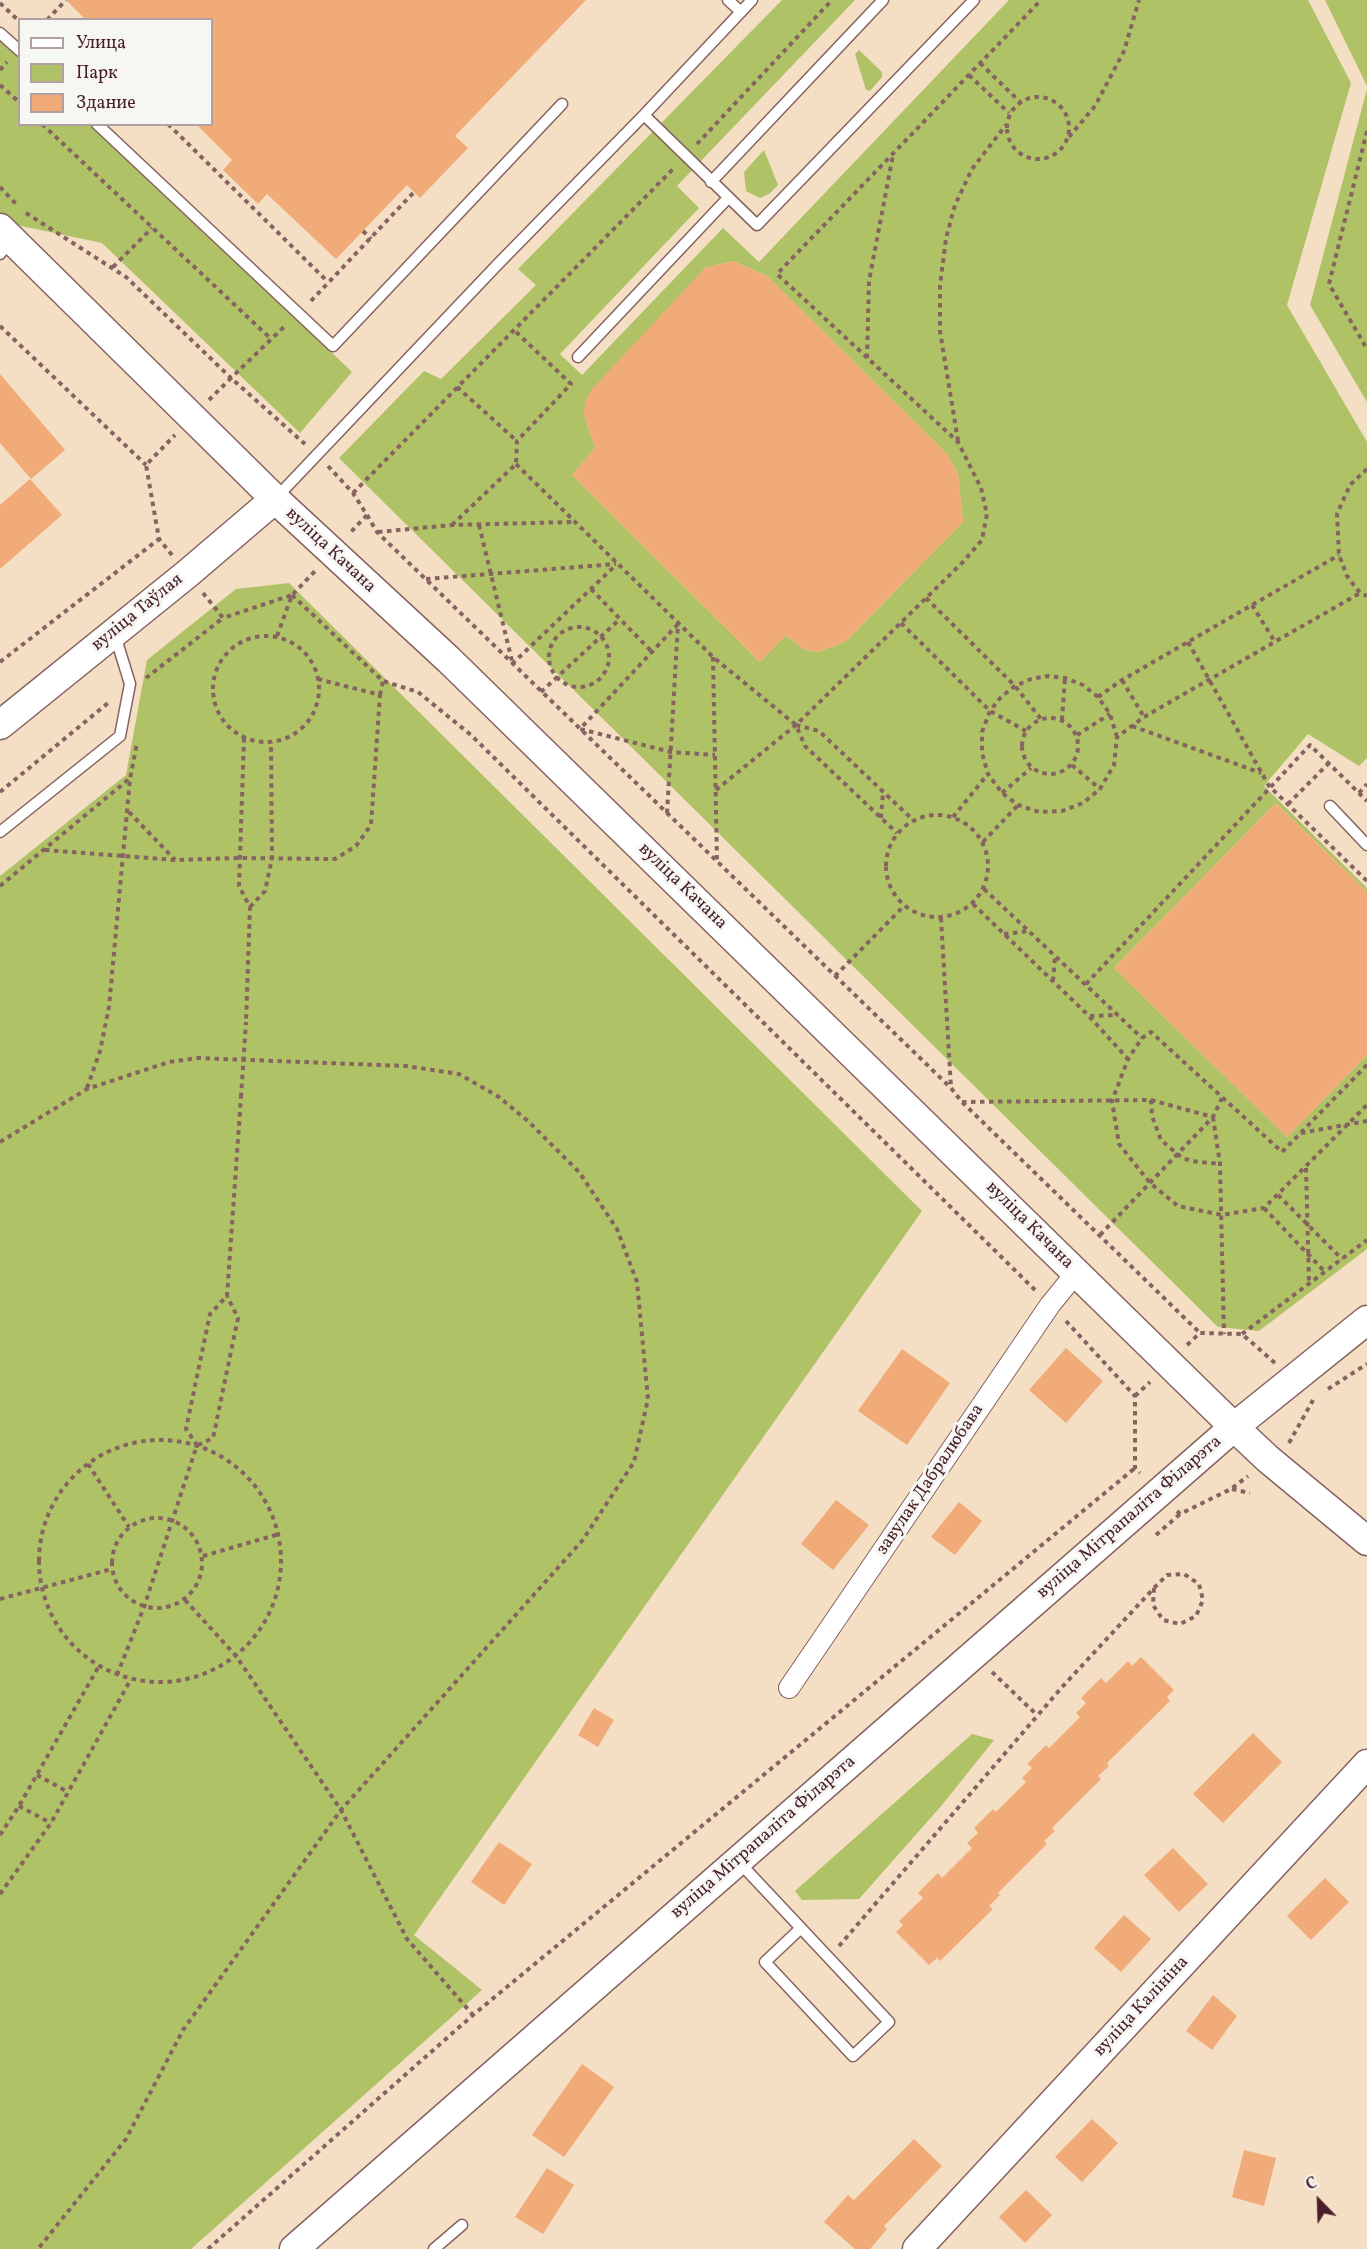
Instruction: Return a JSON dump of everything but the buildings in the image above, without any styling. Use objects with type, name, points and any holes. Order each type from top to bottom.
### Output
[{"type":"main road","name":"вуліца Качана","points":[[4,240],[275,499],[458,669],[1234,1427],[1268,1459],[1367,1540]]},
{"type":"main road","name":"вуліца Таўлая","points":[[0,724],[187,574],[275,499]]},
{"type":"main road","name":"вуліца Мітрапаліта Філарэта","points":[[294,2249],[1234,1427],[1367,1320]]},
{"type":"main road","name":"вуліца Калініна","points":[[917,2249],[1367,1764]]},
{"type":"street","name":"завулак Дабралюбава","points":[[789,1689],[1050,1305],[1076,1273]]},
{"type":"lane","points":[[728,0],[741,12]]},
{"type":"lane","points":[[275,499],[498,264],[644,116],[752,0]]},
{"type":"lane","points":[[711,182],[883,0]]},
{"type":"lane","points":[[644,116],[757,225],[974,0]]},
{"type":"lane","points":[[0,33],[18,49]]},
{"type":"lane","points":[[99,126],[333,346],[562,104]]},
{"type":"lane","points":[[578,357],[728,198]]},
{"type":"lane","points":[[0,832],[120,736],[130,684],[113,632]]},
{"type":"lane","points":[[1330,806],[1367,845]]},
{"type":"lane","points":[[738,1860],[889,2022],[853,2056],[765,1962],[801,1928]]},
{"type":"lane","points":[[434,2249],[462,2225]]},
{"type":"path","points":[[48,18],[66,0]]},
{"type":"path","points":[[353,492],[686,156],[832,0]]},
{"type":"path","points":[[958,442],[777,274],[1041,0]]},
{"type":"path","points":[[1006,125],[1007,137],[1012,147],[1020,155],[1043,160],[1054,156],[1095,106],[1124,51],[1138,0]]},
{"type":"path","points":[[0,3],[18,20]]},
{"type":"path","points":[[980,63],[1020,102]]},
{"type":"path","points":[[969,75],[1010,113]]},
{"type":"path","points":[[0,85],[18,101]]},
{"type":"path","points":[[716,790],[796,725],[963,562],[982,540],[987,514],[981,488],[958,442],[940,332],[940,286],[946,238],[955,205],[972,169],[1006,125],[1010,113],[1020,102],[1041,97],[1052,100],[1067,116],[1068,138]]},
{"type":"path","points":[[44,126],[270,338]]},
{"type":"path","points":[[170,126],[327,282]]},
{"type":"path","points":[[1367,131],[1329,284],[1367,349]]},
{"type":"path","points":[[867,359],[869,281],[893,154]]},
{"type":"path","points":[[0,187],[24,213],[126,277],[231,378]]},
{"type":"path","points":[[363,231],[371,239],[414,192]]},
{"type":"path","points":[[113,267],[152,228]]},
{"type":"path","points":[[0,326],[146,465]]},
{"type":"path","points":[[452,525],[516,464],[517,441],[571,384],[514,330]]},
{"type":"path","points":[[457,387],[517,441]]},
{"type":"path","points":[[516,464],[713,657],[796,725],[819,731],[912,820]]},
{"type":"path","points":[[1367,469],[1350,485],[1337,514],[1339,555],[1347,576],[1360,593],[1367,596]]},
{"type":"path","points":[[367,515],[377,532],[951,1088],[1200,1333]]},
{"type":"path","points":[[377,532],[452,525],[575,522]]},
{"type":"path","points":[[479,525],[512,664]]},
{"type":"path","points":[[0,662],[159,539],[223,618],[292,595]]},
{"type":"path","points":[[1098,697],[1122,680],[1339,555]]},
{"type":"path","points":[[426,580],[617,564]]},
{"type":"path","points":[[512,664],[617,564]]},
{"type":"path","points":[[591,589],[652,652]]},
{"type":"path","points":[[1117,737],[1144,717],[1360,593]]},
{"type":"path","points":[[277,636],[292,595]]},
{"type":"path","points":[[208,2249],[473,2015],[1135,1468],[1135,1396],[1050,1305],[471,735],[418,692],[383,681],[292,595]]},
{"type":"path","points":[[926,598],[1015,686],[1041,719]]},
{"type":"path","points":[[1252,605],[1275,642]]},
{"type":"path","points":[[541,692],[620,619]]},
{"type":"path","points":[[901,623],[990,711],[1026,731]]},
{"type":"path","points":[[580,729],[678,624]]},
{"type":"path","points":[[667,814],[678,624]]},
{"type":"path","points":[[580,627],[591,629],[601,636],[607,646],[609,657],[607,669],[600,679],[590,685],[579,687],[568,685],[557,677],[552,668],[550,656],[552,645],[559,636],[568,629],[580,627]]},
{"type":"path","points":[[257,636],[277,636],[296,644],[310,659],[318,679],[318,700],[309,720],[292,735],[271,741],[244,738],[228,726],[217,711],[212,692],[215,672],[224,655],[239,642],[257,636]]},
{"type":"path","points":[[1188,642],[1269,786],[1367,881]]},
{"type":"path","points":[[713,657],[717,863]]},
{"type":"path","points":[[149,687],[151,675]]},
{"type":"path","points":[[1048,676],[1065,678],[1083,685],[1098,697],[1110,714],[1117,737],[1114,765],[1100,789],[1083,803],[1062,811],[1040,812],[1018,805],[1002,793],[988,774],[982,753],[982,732],[990,711],[1001,697],[1015,686],[1031,679],[1048,676]]},
{"type":"path","points":[[1062,720],[1065,678]]},
{"type":"path","points":[[318,679],[380,695]]},
{"type":"path","points":[[1122,680],[1144,717]]},
{"type":"path","points":[[45,850],[175,860],[335,859],[356,846],[371,825],[380,695],[383,681]]},
{"type":"path","points":[[1077,735],[1110,714]]},
{"type":"path","points":[[1041,719],[1062,720],[1077,735],[1079,746],[1077,756],[1072,765],[1063,772],[1052,775],[1041,774],[1031,768],[1023,757],[1022,743],[1026,731],[1041,719]]},
{"type":"path","points":[[796,725],[805,746],[897,833]]},
{"type":"path","points":[[1132,726],[1262,773]]},
{"type":"path","points":[[580,729],[670,752],[715,754]]},
{"type":"path","points":[[87,1089],[100,1051],[109,1007],[130,779],[139,733]]},
{"type":"path","points":[[117,1675],[144,1607],[197,1445],[213,1438],[238,1318],[227,1296],[246,1022],[250,907],[239,886],[244,738]]},
{"type":"path","points":[[250,907],[265,891],[272,858],[271,741]]},
{"type":"path","points":[[1086,984],[1269,786],[1310,745],[1367,801]]},
{"type":"path","points":[[1288,804],[1329,763]]},
{"type":"path","points":[[1072,765],[1100,789]]},
{"type":"path","points":[[1002,793],[1031,768]]},
{"type":"path","points":[[953,817],[988,774]]},
{"type":"path","points":[[0,886],[130,779]]},
{"type":"path","points":[[1359,793],[1367,784]]},
{"type":"path","points":[[881,818],[883,792]]},
{"type":"path","points":[[983,842],[1018,805]]},
{"type":"path","points":[[128,811],[175,860]]},
{"type":"path","points":[[932,815],[953,817],[971,826],[983,842],[988,858],[989,873],[984,889],[973,904],[958,914],[941,918],[921,915],[904,906],[891,890],[886,871],[888,851],[897,833],[912,820],[932,815]]},
{"type":"path","points":[[984,889],[1142,1038]]},
{"type":"path","points":[[973,904],[1089,1016],[1128,1059]]},
{"type":"path","points":[[835,976],[904,906]]},
{"type":"path","points":[[941,918],[951,1088]]},
{"type":"path","points":[[1004,934],[1029,931]]},
{"type":"path","points":[[1053,982],[1055,955]]},
{"type":"path","points":[[1089,1016],[1118,1015]]},
{"type":"path","points":[[1367,1065],[1282,1152],[1151,1032],[1142,1038],[1128,1059],[1112,1101],[1119,1144],[1150,1183],[1178,1206],[1222,1215],[1264,1208],[1367,1105]]},
{"type":"path","points":[[0,1142],[87,1089],[169,1062],[198,1058],[406,1066],[459,1074],[499,1097],[530,1122],[579,1172],[617,1229],[637,1282],[648,1399],[634,1462],[582,1541],[340,1810],[183,2031],[126,2139],[38,2249]]},
{"type":"path","points":[[1100,1235],[1213,1117],[1222,1097]]},
{"type":"path","points":[[962,1101],[1151,1100],[1213,1117]]},
{"type":"path","points":[[1151,1100],[1155,1127],[1161,1140],[1191,1161],[1220,1164]]},
{"type":"path","points":[[1213,1117],[1220,1164],[1224,1334]]},
{"type":"path","points":[[1300,1134],[1367,1121]]},
{"type":"path","points":[[1306,1168],[1309,1284]]},
{"type":"path","points":[[1278,1195],[1342,1259]]},
{"type":"path","points":[[1264,1208],[1325,1272]]},
{"type":"path","points":[[1242,1334],[1367,1240]]},
{"type":"path","points":[[197,1445],[186,1429],[210,1314],[227,1296]]},
{"type":"path","points":[[1323,1392],[1367,1364]]},
{"type":"path","points":[[168,1440],[197,1445],[225,1458],[249,1479],[268,1504],[279,1534],[281,1568],[275,1601],[260,1631],[236,1656],[213,1671],[186,1680],[159,1683],[131,1679],[99,1666],[79,1652],[62,1633],[50,1612],[41,1588],[38,1560],[51,1507],[67,1483],[88,1464],[112,1449],[140,1441],[168,1440]]},
{"type":"path","points":[[88,1464],[129,1527]]},
{"type":"path","points":[[1231,1489],[1250,1493]]},
{"type":"path","points":[[150,1518],[172,1519],[187,1527],[198,1540],[203,1556],[200,1580],[185,1600],[165,1608],[144,1607],[128,1599],[117,1586],[112,1569],[112,1553],[118,1539],[129,1527],[150,1518]]},
{"type":"path","points":[[203,1556],[279,1534]]},
{"type":"path","points":[[0,1599],[112,1569]]},
{"type":"path","points":[[829,1958],[1037,1715],[1154,1588],[1167,1575],[1184,1574],[1199,1584],[1203,1600],[1196,1617],[1180,1624],[1163,1620],[1153,1605],[1154,1588]]},
{"type":"path","points":[[185,1600],[236,1656],[340,1810],[407,1939],[473,2015]]},
{"type":"path","points":[[0,1835],[20,1806],[99,1666]]},
{"type":"path","points":[[992,1672],[1037,1715]]},
{"type":"path","points":[[0,1894],[51,1822],[131,1679]]},
{"type":"path","points":[[37,1775],[68,1792]]},
{"type":"path","points":[[20,1806],[51,1822]]},
{"type":"green space","points":[[782,0],[855,0],[677,186],[699,208],[560,354],[582,375],[723,228],[759,262],[1009,0],[1308,0],[1351,83],[1287,305],[1367,442],[1367,758],[1359,766],[1308,734],[1264,786],[1367,888],[1367,892],[1276,803],[1114,968],[1287,1137],[1367,1055],[1367,1249],[1259,1331],[1218,1327],[339,458],[424,371],[441,379],[536,285],[518,269]],"holes":[[[733,261],[767,276],[946,453],[958,474],[963,522],[845,642],[817,652],[803,649],[786,635],[760,662],[572,475],[595,448],[584,415],[705,268]]]},
{"type":"green space","points":[[1325,0],[1367,0],[1367,86]]},
{"type":"green space","points":[[0,32],[18,50],[18,126],[97,126],[352,372],[300,433],[102,243],[12,224],[0,212]]},
{"type":"green space","points":[[859,50],[882,72],[882,77],[870,91],[866,90],[855,54]]},
{"type":"green space","points":[[1367,89],[1367,402],[1310,305]]},
{"type":"green space","points":[[764,150],[778,185],[769,194],[760,198],[746,191],[744,172]]},
{"type":"green space","points":[[289,583],[922,1211],[414,1935],[482,1990],[191,2249],[0,2249],[0,876],[126,775],[147,660],[236,589]]},
{"type":"green space","points":[[972,1734],[994,1740],[942,1805],[859,1899],[802,1900],[795,1891]]}]
